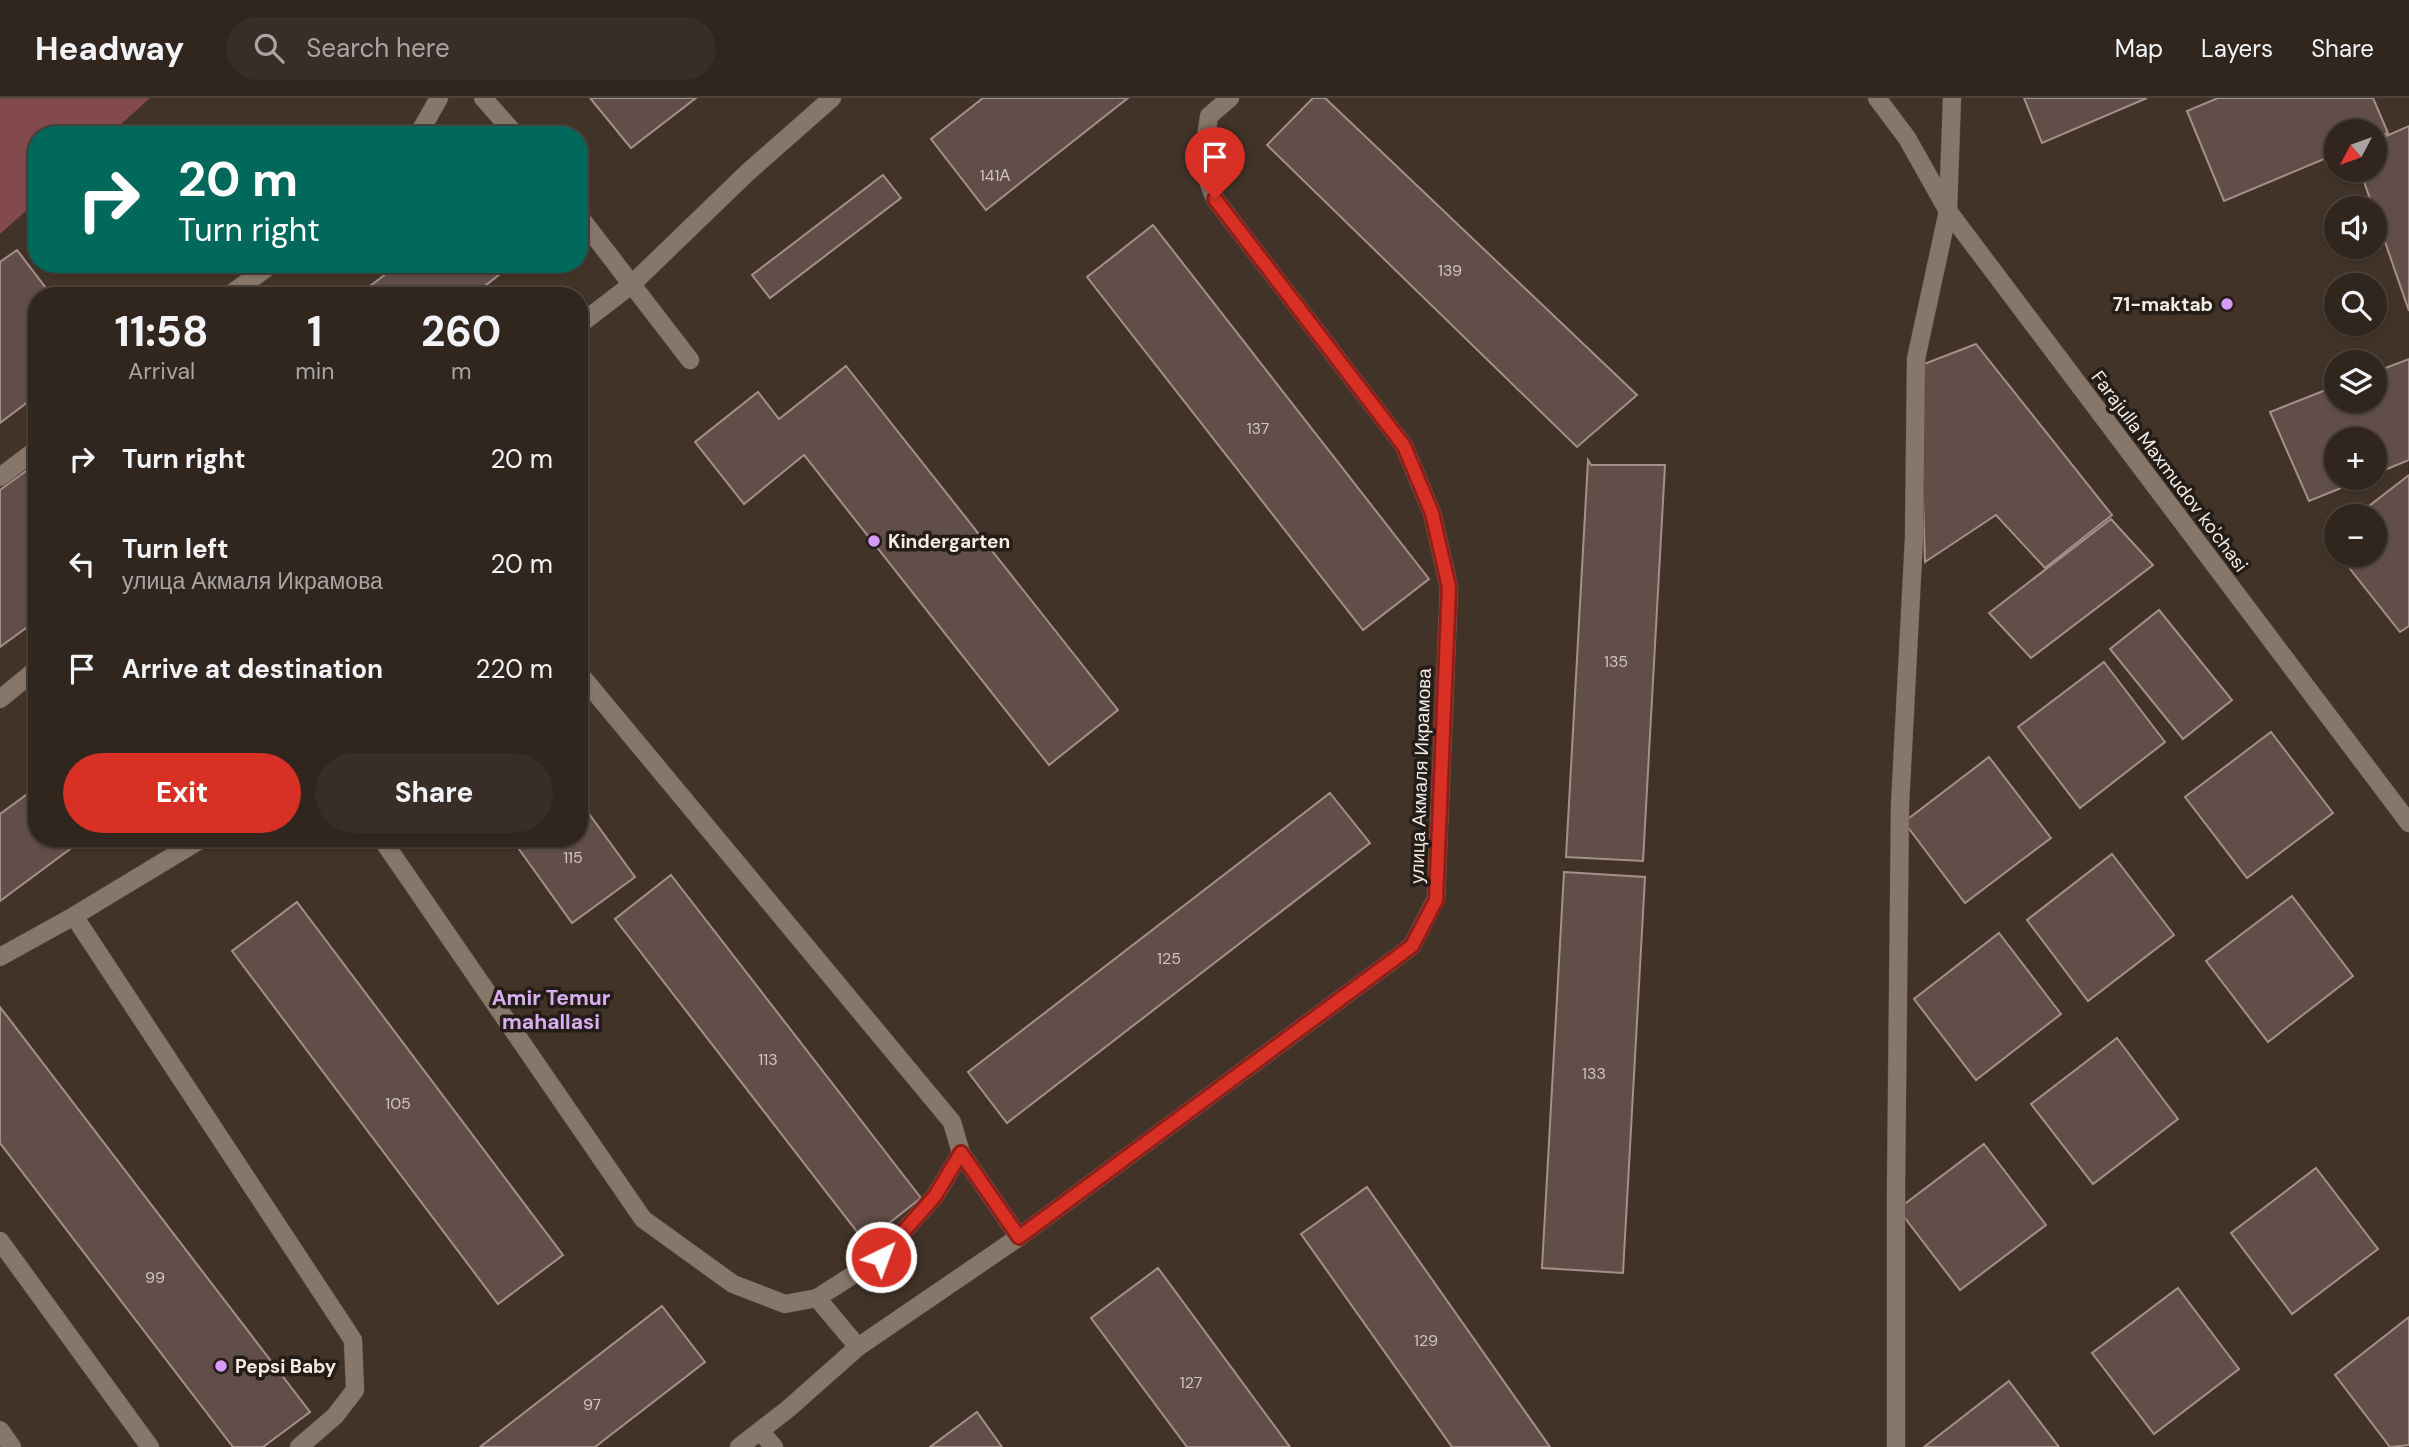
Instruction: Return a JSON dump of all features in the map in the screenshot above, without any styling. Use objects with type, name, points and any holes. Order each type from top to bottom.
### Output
[{"type":"street","points":[[423,126],[439,98]]},
{"type":"street","points":[[482,98],[508,126]]},
{"type":"street","points":[[588,318],[631,285],[748,172],[832,98]]},
{"type":"street","name":"улица Акмаля Икрамова","points":[[739,1447],[858,1347],[1019,1237],[1412,946],[1436,900],[1449,587],[1432,513],[1404,446],[1215,199],[1202,165],[1209,116],[1230,98]]},
{"type":"street","name":"Farajulla Maxmudov ko'chasi","points":[[1877,98],[1907,138],[1948,211],[2409,823]]},
{"type":"street","points":[[1896,1447],[1900,805],[1914,538],[1916,359],[1948,211],[1952,98]]},
{"type":"street","points":[[588,227],[690,360]]},
{"type":"street","points":[[240,287],[260,273]]},
{"type":"street","points":[[0,477],[28,456]]},
{"type":"street","points":[[0,699],[28,676]]},
{"type":"street","points":[[588,684],[953,1122],[961,1153],[1019,1237]]},
{"type":"street","points":[[0,957],[188,847]]},
{"type":"street","points":[[387,847],[643,1219],[733,1284],[785,1304],[817,1298],[881,1257],[935,1196],[961,1153]]},
{"type":"street","points":[[74,916],[353,1340],[355,1390],[335,1416],[299,1447]]},
{"type":"street","points":[[0,1241],[150,1447]]},
{"type":"street","points":[[817,1298],[858,1347]]},
{"type":"street","points":[[0,1430],[12,1447]]},
{"type":"street","points":[[760,1431],[774,1447]]},
{"type":"shaded area","points":[[0,98],[150,98],[119,126],[28,126],[28,209],[0,234]]},
{"type":"building","points":[[590,98],[696,98],[631,148]]},
{"type":"building","points":[[983,98],[1128,98],[986,210],[931,139]]},
{"type":"building","points":[[1313,98],[1325,98],[1637,395],[1577,447],[1267,145]]},
{"type":"building","points":[[2024,98],[2147,98],[2042,143]]},
{"type":"building","points":[[2218,98],[2373,98],[2382,119],[2324,119],[2324,159],[2224,201],[2187,111]]},
{"type":"building","points":[[2409,126],[2409,311],[2387,248],[2387,196],[2369,196],[2364,182],[2387,182],[2387,136]]},
{"type":"building","points":[[883,175],[901,198],[770,298],[752,275]]},
{"type":"building","points":[[1153,225],[1429,579],[1363,630],[1087,277]]},
{"type":"building","points":[[17,250],[28,264],[28,273],[34,273],[45,287],[28,287],[28,402],[0,423],[0,262]]},
{"type":"building","points":[[387,273],[501,273],[484,287],[369,287]]},
{"type":"building","points":[[1976,344],[2112,515],[2045,568],[1996,515],[1925,562],[1919,366]]},
{"type":"building","points":[[2409,359],[2409,460],[2387,469],[2387,427],[2324,427],[2324,490],[2336,490],[2309,501],[2270,412],[2324,391],[2324,413],[2387,413],[2387,367]]},
{"type":"building","points":[[846,366],[1118,710],[1049,765],[804,455],[744,504],[695,442],[758,392],[779,419]]},
{"type":"building","points":[[1588,460],[1591,465],[1665,465],[1643,861],[1566,857]]},
{"type":"building","points":[[28,470],[28,627],[0,647],[0,490]]},
{"type":"building","points":[[2409,475],[2409,626],[2400,632],[2349,567],[2387,567],[2387,504],[2372,504]]},
{"type":"building","points":[[2111,519],[2153,565],[2031,658],[1989,613]]},
{"type":"building","points":[[2159,610],[2232,700],[2183,739],[2110,649]]},
{"type":"building","points":[[2104,662],[2165,742],[2080,808],[2018,727]]},
{"type":"building","points":[[2271,732],[2333,813],[2247,878],[2185,797]]},
{"type":"building","points":[[1989,757],[2051,838],[1965,903],[1904,822]]},
{"type":"building","points":[[1330,793],[1370,843],[1007,1123],[968,1072]]},
{"type":"building","points":[[28,794],[28,847],[73,847],[0,901],[0,814]]},
{"type":"building","points":[[588,812],[635,877],[572,923],[517,847],[588,847]]},
{"type":"building","points":[[2112,854],[2174,935],[2088,1001],[2027,920]]},
{"type":"building","points":[[1564,872],[1645,877],[1623,1273],[1542,1268]]},
{"type":"building","points":[[671,875],[921,1198],[865,1242],[615,919]]},
{"type":"building","points":[[2292,896],[2353,976],[2268,1042],[2206,961]]},
{"type":"building","points":[[297,902],[563,1255],[498,1304],[232,951]]},
{"type":"building","points":[[1999,933],[2061,1014],[1976,1080],[1914,999]]},
{"type":"building","points":[[0,1007],[310,1412],[263,1447],[233,1447],[0,1143]]},
{"type":"building","points":[[2117,1038],[2178,1119],[2093,1184],[2031,1104]]},
{"type":"building","points":[[1984,1144],[2046,1225],[1960,1290],[1898,1209]]},
{"type":"building","points":[[2316,1168],[2378,1249],[2292,1314],[2231,1233]]},
{"type":"building","points":[[1367,1187],[1550,1447],[1452,1447],[1301,1234]]},
{"type":"building","points":[[1158,1268],[1290,1447],[1187,1447],[1091,1318]]},
{"type":"building","points":[[2178,1288],[2239,1369],[2154,1434],[2092,1353]]},
{"type":"building","points":[[662,1306],[705,1362],[595,1447],[480,1447]]},
{"type":"building","points":[[2409,1317],[2409,1445],[2390,1447],[2335,1375]]},
{"type":"building","points":[[2009,1381],[2059,1447],[1924,1447]]},
{"type":"building","points":[[977,1412],[1002,1447],[930,1447]]},
{"type":"place","name":"71-maktab","points":[[2227,304]]},
{"type":"place","name":"Kindergarten","points":[[874,541]]},
{"type":"place","name":"Pepsi Baby","points":[[221,1366]]},
{"type":"district","name":"Amir Temur mahallasi","points":[[551,1010]]},
{"type":"route","points":[[881,1257],[935,1196],[961,1153],[1019,1237],[1412,946],[1436,900],[1449,587],[1432,513],[1404,446],[1215,199]]}]
